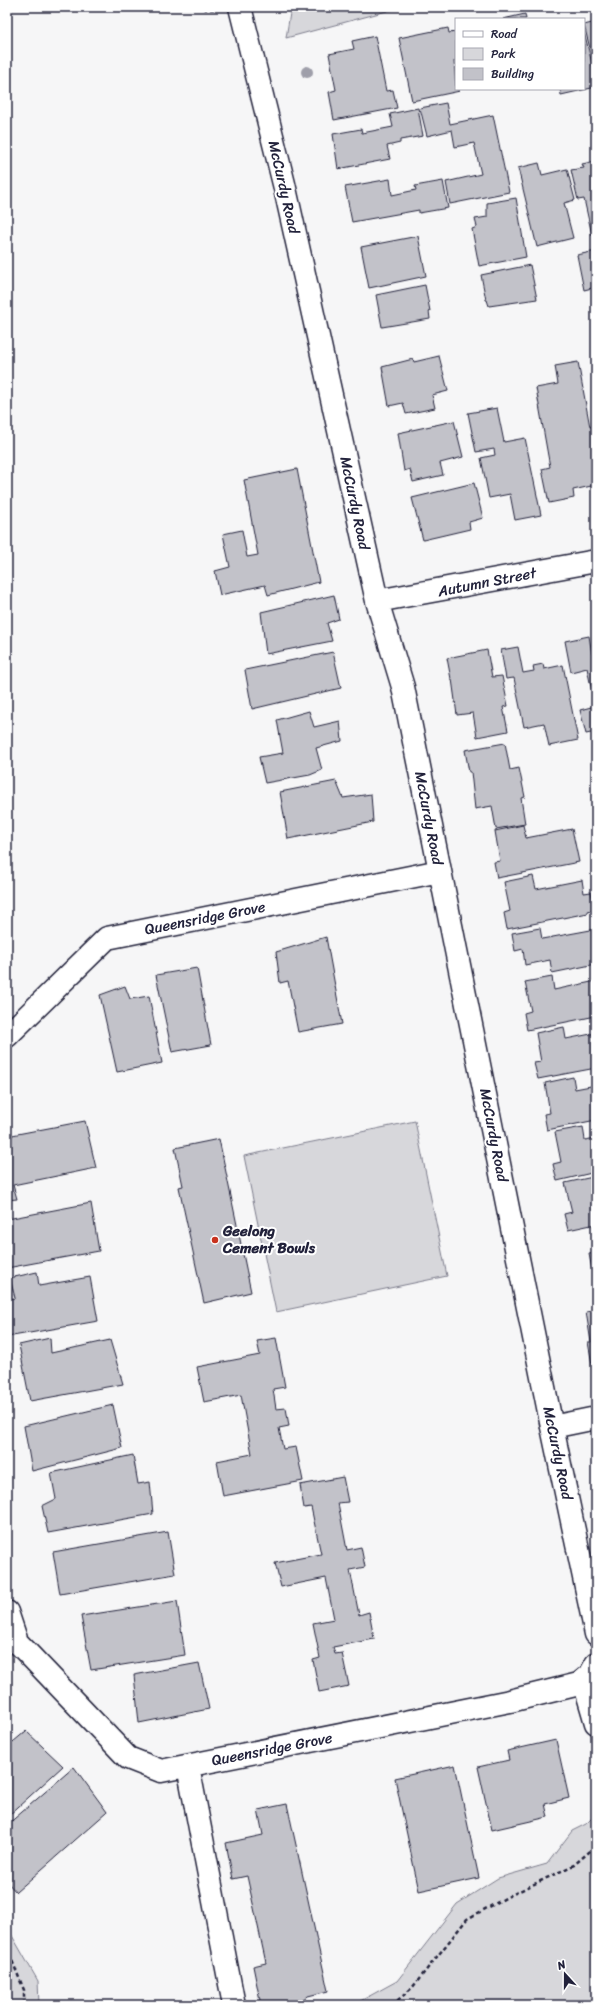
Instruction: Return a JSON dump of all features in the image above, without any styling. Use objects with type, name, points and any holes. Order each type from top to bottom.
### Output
[{"type":"street","name":"McCurdy Road","points":[[240,7],[284,184],[377,601],[389,646],[401,680],[552,1427],[596,1634]]},
{"type":"street","name":"Autumn Street","points":[[377,601],[596,561]]},
{"type":"street","name":"Queensridge Grove","points":[[7,1036],[106,938],[440,871]]},
{"type":"street","points":[[552,1427],[596,1418]]},
{"type":"street","name":"Queensridge Grove","points":[[7,1612],[17,1642],[128,1758],[161,1771],[510,1701],[584,1682]]},
{"type":"street","points":[[596,1664],[584,1682],[596,1723]]},
{"type":"street","points":[[188,1766],[234,2005]]},
{"type":"path","points":[[392,2005],[412,1988],[467,1919],[510,1895],[574,1865],[596,1846]]},
{"type":"path","points":[[7,1948],[24,1990],[24,2005]]},
{"type":"green space","points":[[291,7],[402,7],[286,38]]},
{"type":"green space","points":[[415,1121],[447,1276],[276,1312],[244,1156]]},
{"type":"green space","points":[[596,1814],[596,2005],[353,2005],[397,1981],[457,1904],[498,1878],[547,1864],[572,1831],[586,1824]]},
{"type":"green space","points":[[7,1927],[38,1981],[39,2005],[7,2005]]},
{"type":"building","points":[[525,14],[526,18],[507,18]]},
{"type":"building","points":[[596,22],[596,51],[591,52],[585,25]]},
{"type":"building","points":[[448,28],[449,33],[455,32],[455,90],[460,91],[412,101],[399,38]]},
{"type":"building","points":[[375,36],[386,91],[393,90],[397,108],[334,120],[329,92],[336,90],[329,54],[354,49],[352,41]]},
{"type":"building","points":[[585,36],[596,79],[596,87],[585,90]]},
{"type":"building","points":[[560,90],[583,90],[561,95]]},
{"type":"building","points":[[446,103],[450,124],[493,115],[509,192],[450,204],[446,182],[481,174],[474,143],[455,147],[452,130],[427,136],[420,108]]},
{"type":"building","points":[[418,108],[423,136],[400,140],[400,143],[387,146],[390,159],[338,169],[333,134],[361,129],[362,133],[393,127],[390,114]]},
{"type":"building","points":[[596,161],[596,234],[592,235],[584,199],[578,200],[571,170],[584,168],[582,164]]},
{"type":"building","points":[[539,163],[542,175],[567,169],[575,200],[564,203],[573,238],[537,247],[518,168]]},
{"type":"building","points":[[390,179],[392,195],[416,190],[415,186],[443,181],[448,208],[419,213],[419,210],[352,222],[345,187]]},
{"type":"building","points":[[516,198],[526,257],[479,266],[472,229],[477,227],[475,219],[487,217],[487,203]]},
{"type":"building","points":[[418,236],[426,276],[369,288],[361,247]]},
{"type":"building","points":[[596,251],[596,287],[584,290],[577,255]]},
{"type":"building","points":[[530,265],[537,299],[489,306],[486,300],[481,275]]},
{"type":"building","points":[[425,285],[430,319],[382,327],[376,295]]},
{"type":"building","points":[[439,356],[448,391],[432,395],[435,408],[406,414],[403,403],[389,406],[382,367],[413,359],[414,362]]},
{"type":"building","points":[[578,362],[590,427],[596,426],[596,446],[594,447],[596,485],[573,490],[574,498],[549,503],[542,469],[550,467],[536,388],[558,384],[555,366]]},
{"type":"building","points":[[497,408],[504,442],[525,438],[541,515],[515,520],[510,494],[489,498],[481,458],[495,455],[494,449],[476,452],[468,413]]},
{"type":"building","points":[[454,421],[463,457],[440,463],[443,475],[413,482],[410,469],[404,471],[398,433]]},
{"type":"building","points":[[297,469],[319,582],[268,595],[265,585],[220,595],[215,571],[230,567],[223,534],[242,530],[247,557],[258,555],[244,480]]},
{"type":"building","points":[[474,483],[483,518],[469,522],[470,529],[423,540],[412,498]]},
{"type":"building","points":[[334,595],[339,619],[327,623],[332,641],[266,654],[261,612]]},
{"type":"building","points":[[589,636],[592,654],[596,653],[596,732],[586,734],[580,710],[595,706],[587,668],[571,672],[565,641]]},
{"type":"building","points":[[518,647],[523,673],[534,671],[533,666],[543,664],[544,669],[563,665],[578,740],[549,746],[544,723],[524,727],[514,678],[506,679],[501,650]]},
{"type":"building","points":[[487,650],[492,677],[502,676],[508,706],[503,707],[508,731],[477,737],[473,713],[457,715],[452,679],[447,658]]},
{"type":"building","points":[[333,652],[341,688],[252,709],[245,670]]},
{"type":"building","points":[[309,711],[314,727],[340,721],[342,741],[316,748],[322,770],[310,775],[265,783],[259,757],[283,753],[277,720]]},
{"type":"building","points":[[505,743],[510,770],[519,768],[525,797],[521,798],[525,824],[496,829],[492,806],[475,809],[471,772],[469,772],[465,750]]},
{"type":"building","points":[[336,781],[343,798],[371,794],[373,822],[288,839],[280,792]]},
{"type":"building","points":[[523,825],[526,838],[572,829],[579,862],[497,878],[494,862],[500,861],[495,831]]},
{"type":"building","points":[[533,876],[536,889],[582,880],[584,893],[591,892],[595,909],[588,911],[588,913],[507,929],[504,913],[510,911],[504,882]]},
{"type":"building","points":[[540,928],[542,939],[596,929],[596,964],[552,973],[550,960],[525,965],[523,949],[515,951],[512,933]]},
{"type":"building","points":[[326,937],[342,1024],[298,1032],[288,981],[280,983],[276,952]]},
{"type":"building","points":[[197,968],[211,1045],[172,1052],[156,975]]},
{"type":"building","points":[[552,977],[554,990],[596,981],[596,1016],[527,1030],[524,1013],[531,1011],[525,982]]},
{"type":"building","points":[[125,986],[130,999],[149,996],[162,1063],[117,1072],[100,995]]},
{"type":"building","points":[[564,1027],[566,1039],[596,1033],[596,1068],[538,1079],[534,1063],[541,1062],[536,1033]]},
{"type":"building","points":[[573,1077],[575,1089],[596,1085],[596,1120],[547,1130],[544,1114],[550,1113],[545,1083]]},
{"type":"building","points":[[85,1121],[96,1168],[13,1185],[17,1199],[7,1200],[7,1136]]},
{"type":"building","points":[[583,1127],[585,1140],[596,1138],[596,1172],[557,1181],[553,1164],[561,1162],[555,1132]]},
{"type":"building","name":"Geelong Cement Bowls","points":[[219,1139],[251,1292],[204,1303],[179,1187],[183,1186],[175,1148]]},
{"type":"building","points":[[593,1177],[596,1190],[596,1224],[568,1230],[564,1214],[572,1212],[565,1183]]},
{"type":"building","points":[[91,1203],[99,1251],[7,1268],[7,1219]]},
{"type":"building","points":[[596,1253],[596,1290],[589,1254]]},
{"type":"building","points":[[37,1272],[39,1286],[90,1277],[98,1321],[7,1337],[7,1299],[15,1298],[10,1278]]},
{"type":"building","points":[[596,1310],[595,1381],[588,1342],[591,1342],[586,1312]]},
{"type":"building","points":[[50,1338],[51,1353],[110,1340],[123,1384],[30,1401],[19,1345]]},
{"type":"building","points":[[276,1338],[285,1387],[273,1389],[276,1409],[286,1408],[289,1426],[279,1428],[283,1449],[296,1447],[303,1481],[223,1496],[217,1461],[252,1454],[241,1395],[204,1402],[197,1367],[260,1355],[257,1341]]},
{"type":"building","points":[[113,1405],[122,1448],[32,1471],[24,1426]]},
{"type":"building","points":[[133,1455],[138,1484],[150,1482],[153,1514],[48,1533],[42,1506],[56,1499],[51,1473]]},
{"type":"building","points":[[343,1477],[348,1502],[338,1503],[347,1550],[361,1547],[365,1567],[350,1570],[359,1615],[369,1612],[374,1639],[333,1647],[335,1654],[342,1653],[349,1686],[319,1692],[313,1660],[320,1658],[313,1623],[334,1619],[326,1578],[281,1587],[275,1563],[321,1554],[311,1507],[304,1508],[300,1485]]},
{"type":"building","points":[[168,1532],[175,1574],[60,1594],[53,1552]]},
{"type":"building","points":[[177,1601],[185,1655],[91,1670],[81,1616]]},
{"type":"building","points":[[199,1663],[209,1709],[139,1723],[134,1675]]},
{"type":"building","points":[[26,1731],[63,1766],[7,1817],[7,1747]]},
{"type":"building","points":[[556,1740],[569,1798],[545,1804],[548,1817],[492,1830],[478,1767],[509,1760],[507,1751]]},
{"type":"building","points":[[455,1765],[479,1878],[419,1891],[395,1778]]},
{"type":"building","points":[[74,1767],[107,1812],[16,1892],[7,1882],[7,1825]]},
{"type":"building","points":[[287,1804],[328,1991],[308,1996],[298,2005],[261,2005],[253,1966],[266,1963],[247,1876],[233,1879],[226,1843],[263,1835],[258,1810]]},
{"type":"place","name":"Geelong Cement Bowls","points":[[215,1240]]}]
